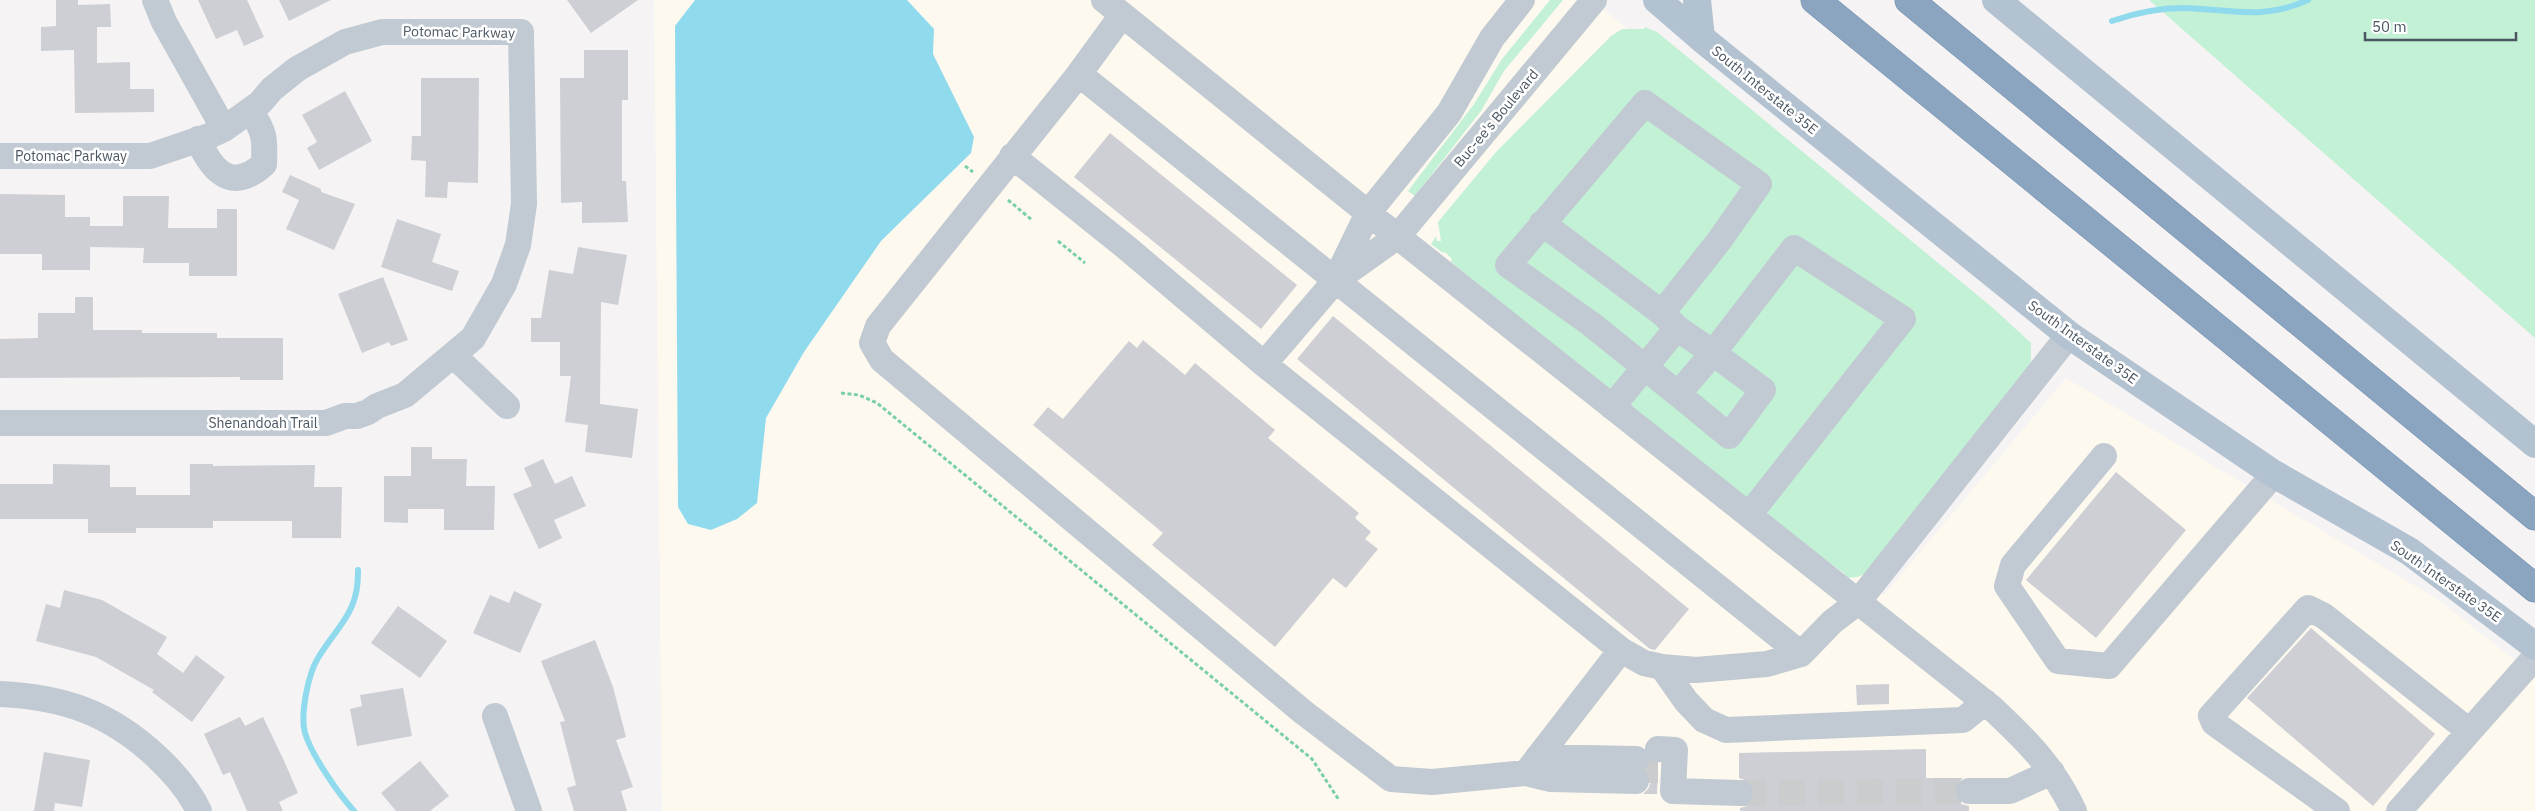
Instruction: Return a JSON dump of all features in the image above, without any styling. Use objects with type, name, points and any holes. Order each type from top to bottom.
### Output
[{"type":"highway","points":[[1815,0],[2535,588]]},
{"type":"highway","points":[[1909,0],[2535,516]]},
{"type":"main road","name":"South Interstate 35E","points":[[1657,0],[1701,38],[2069,335],[2274,474],[2409,551],[2535,646]]},
{"type":"main road","points":[[1697,0],[1701,38]]},
{"type":"main road","points":[[1996,0],[2535,444]]},
{"type":"street","points":[[155,0],[164,22],[224,129]]},
{"type":"street","points":[[1264,364],[1335,281],[1368,213],[1449,113],[1492,38],[1522,0]]},
{"type":"street","name":"Buc-ee's Boulevard","points":[[1335,281],[1398,236],[1594,0]]},
{"type":"street","points":[[1621,650],[1535,761],[1432,782],[1391,780],[1303,712],[882,360],[872,343],[878,326],[1079,74],[1113,7],[1368,213],[1985,702],[2033,746],[2061,783],[2074,811]]},
{"type":"street","name":"Potomac Parkway","points":[[0,156],[150,156],[224,129],[250,111],[272,89],[297,69],[326,52],[354,39],[362,39],[382,32],[521,32],[524,204],[518,245],[504,284],[485,316]]},
{"type":"street","points":[[1079,74],[1801,654]]},
{"type":"street","points":[[1542,223],[1670,320],[1713,353],[1763,390],[1729,436],[1644,368],[1591,324],[1508,265],[1542,223],[1645,103],[1759,184],[1719,240],[1670,320],[1644,368],[1612,407]]},
{"type":"street","points":[[198,140],[207,160],[218,173],[234,177],[252,176],[264,164],[265,149],[262,128],[250,111]]},
{"type":"street","points":[[1012,156],[1105,230],[1264,364],[1621,650],[1644,663],[1662,667],[1696,670],[1767,664],[1801,654],[1832,622],[1858,602],[2069,335]]},
{"type":"street","points":[[1678,394],[1713,353],[1794,248],[1903,319],[1749,515]]},
{"type":"street","name":"Shenandoah Trail","points":[[0,423],[326,423],[346,416],[357,416],[377,406],[405,396],[473,338],[485,316]]},
{"type":"street","points":[[453,355],[507,406]]},
{"type":"street","points":[[2104,456],[2013,565],[2007,586],[2058,661],[2109,666],[2274,474]]},
{"type":"street","points":[[2337,811],[2214,723],[2211,716],[2308,608],[2324,616],[2469,731]]},
{"type":"street","points":[[2399,811],[2535,657]]},
{"type":"street","points":[[1662,667],[1686,701],[1704,720],[1726,730],[1963,720],[1985,702]]},
{"type":"street","points":[[0,694],[55,700],[104,717],[140,741],[173,772],[194,799],[200,811]]},
{"type":"street","points":[[495,716],[529,811]]},
{"type":"street","points":[[1535,761],[1550,780],[1654,767],[1673,791],[1740,793]]},
{"type":"street","points":[[1969,791],[2010,791],[2052,772]]},
{"type":"path","points":[[1004,197],[1032,220]]},
{"type":"path","points":[[1058,241],[1085,263]]},
{"type":"path","points":[[841,394],[859,396],[877,402],[1064,554],[1312,758],[1339,800]]},
{"type":"shaded area","points":[[654,0],[1592,0],[2032,355],[1861,577],[1884,595],[2066,378],[2437,599],[2535,676],[2535,811],[662,811]]},
{"type":"green space","points":[[1550,0],[1563,0],[1504,71],[1481,111],[1415,196],[1408,191],[1474,104],[1502,59]]},
{"type":"green space","points":[[2149,0],[2535,0],[2535,338]]},
{"type":"green space","points":[[1645,27],[1657,32],[1993,308],[2031,343],[2031,364],[1868,572],[1858,577],[1844,578],[1845,574],[1744,500],[1451,262],[1452,259],[1445,252],[1443,253],[1431,244],[1436,236],[1437,241],[1441,241],[1438,222],[1496,152],[1611,36],[1622,29],[1644,29]]},
{"type":"water","points":[[695,0],[907,0],[934,29],[933,54],[974,137],[971,153],[881,241],[804,352],[766,418],[757,503],[737,519],[711,530],[688,524],[678,507],[675,26]]},
{"type":"building","points":[[56,0],[78,0],[78,5],[110,4],[111,27],[97,27],[97,63],[130,62],[130,89],[154,89],[154,112],[75,113],[74,50],[41,51],[41,27],[56,26]]},
{"type":"building","points":[[198,0],[247,0],[264,37],[244,46],[237,30],[216,39]]},
{"type":"building","points":[[279,0],[331,0],[289,21]]},
{"type":"building","points":[[567,0],[638,0],[591,33]]},
{"type":"building","points":[[584,50],[628,50],[628,100],[622,100],[622,181],[626,181],[628,222],[582,223],[582,202],[561,203],[560,78],[584,78]]},
{"type":"building","points":[[421,78],[479,78],[478,183],[448,182],[447,198],[425,197],[426,161],[411,160],[412,136],[421,136]]},
{"type":"building","points":[[345,91],[372,141],[319,170],[307,148],[317,142],[302,115]]},
{"type":"building","points":[[1110,133],[1297,285],[1261,329],[1074,177]]},
{"type":"building","points":[[290,175],[321,189],[321,192],[355,204],[334,250],[286,229],[299,200],[282,192]]},
{"type":"building","points":[[0,194],[65,195],[65,217],[90,217],[90,226],[123,226],[123,196],[169,196],[168,228],[217,228],[217,209],[237,209],[237,276],[189,276],[189,263],[143,263],[144,248],[90,247],[90,270],[42,270],[42,254],[0,254]]},
{"type":"building","points":[[397,219],[441,234],[432,262],[459,271],[452,291],[381,267]]},
{"type":"building","points":[[578,247],[627,255],[618,305],[601,302],[600,404],[638,409],[632,458],[585,452],[588,425],[565,422],[571,376],[560,376],[560,342],[531,342],[531,318],[541,318],[549,270],[573,274]]},
{"type":"building","points":[[383,277],[408,340],[391,346],[389,342],[362,353],[338,294]]},
{"type":"building","points":[[75,297],[93,297],[93,330],[142,330],[142,333],[217,333],[217,338],[283,338],[283,380],[240,380],[240,377],[0,378],[0,339],[38,338],[38,313],[75,313]]},
{"type":"building","points":[[1333,316],[1689,609],[1655,650],[1650,649],[1297,359]]},
{"type":"building","points":[[1143,340],[1185,375],[1195,363],[1275,430],[1268,438],[1359,513],[1355,518],[1371,532],[1365,539],[1378,549],[1346,588],[1333,578],[1275,647],[1152,545],[1163,533],[1033,425],[1048,407],[1063,419],[1129,341],[1137,348]]},
{"type":"building","points":[[411,447],[432,447],[432,459],[467,459],[466,486],[495,486],[494,530],[444,530],[444,509],[408,509],[408,523],[384,522],[384,476],[411,476]]},
{"type":"building","points":[[543,459],[555,484],[572,476],[586,506],[554,520],[562,538],[539,549],[513,494],[532,486],[524,468]]},
{"type":"building","points":[[53,464],[110,465],[110,487],[136,487],[136,495],[190,495],[190,464],[213,464],[213,466],[315,465],[314,487],[342,487],[341,538],[292,538],[292,521],[213,521],[213,528],[136,528],[136,533],[88,533],[88,519],[0,519],[0,484],[53,484]]},
{"type":"building","points":[[2116,472],[2186,530],[2096,638],[2026,580]]},
{"type":"building","points":[[64,590],[102,600],[167,637],[157,654],[183,673],[196,655],[225,677],[192,722],[152,692],[154,690],[96,657],[36,641],[46,604],[60,608]]},
{"type":"building","points":[[514,591],[542,604],[520,653],[473,633],[490,595],[509,603]]},
{"type":"building","points":[[398,606],[447,641],[420,678],[371,643]]},
{"type":"building","points":[[2311,628],[2435,734],[2373,806],[2247,698]]},
{"type":"building","points":[[595,640],[613,687],[626,737],[616,740],[633,787],[621,791],[627,811],[574,811],[567,788],[576,785],[560,722],[565,721],[541,661]]},
{"type":"building","points":[[1889,684],[1889,704],[1857,705],[1856,685]]},
{"type":"building","points":[[403,688],[412,736],[357,746],[350,709],[362,706],[360,695]]},
{"type":"building","points":[[240,717],[245,726],[263,717],[285,763],[298,793],[279,802],[283,811],[247,811],[230,772],[223,775],[204,734]]},
{"type":"building","points":[[1926,749],[1926,778],[1963,778],[1956,783],[1954,791],[1961,804],[1969,806],[1969,811],[1740,811],[1740,808],[1747,806],[1752,801],[1755,793],[1748,781],[1739,778],[1739,753]]},
{"type":"building","points":[[44,752],[90,760],[82,807],[55,803],[54,811],[34,811]]},
{"type":"building","points":[[420,761],[449,796],[430,811],[396,811],[381,793]]},
{"type":"building","points":[[1650,762],[1658,764],[1657,794],[1643,794],[1651,782],[1646,770]]},
{"type":"waterway","points":[[2112,21],[2147,12],[2174,8],[2260,12],[2275,10],[2308,0]]},
{"type":"waterway","points":[[354,811],[333,784],[308,742],[304,725],[304,706],[314,665],[351,608],[355,597],[358,570]]},
{"type":"tunnel","points":[[1636,770],[1658,770]]},
{"type":"tunnel","points":[[1740,793],[1969,791]]}]
